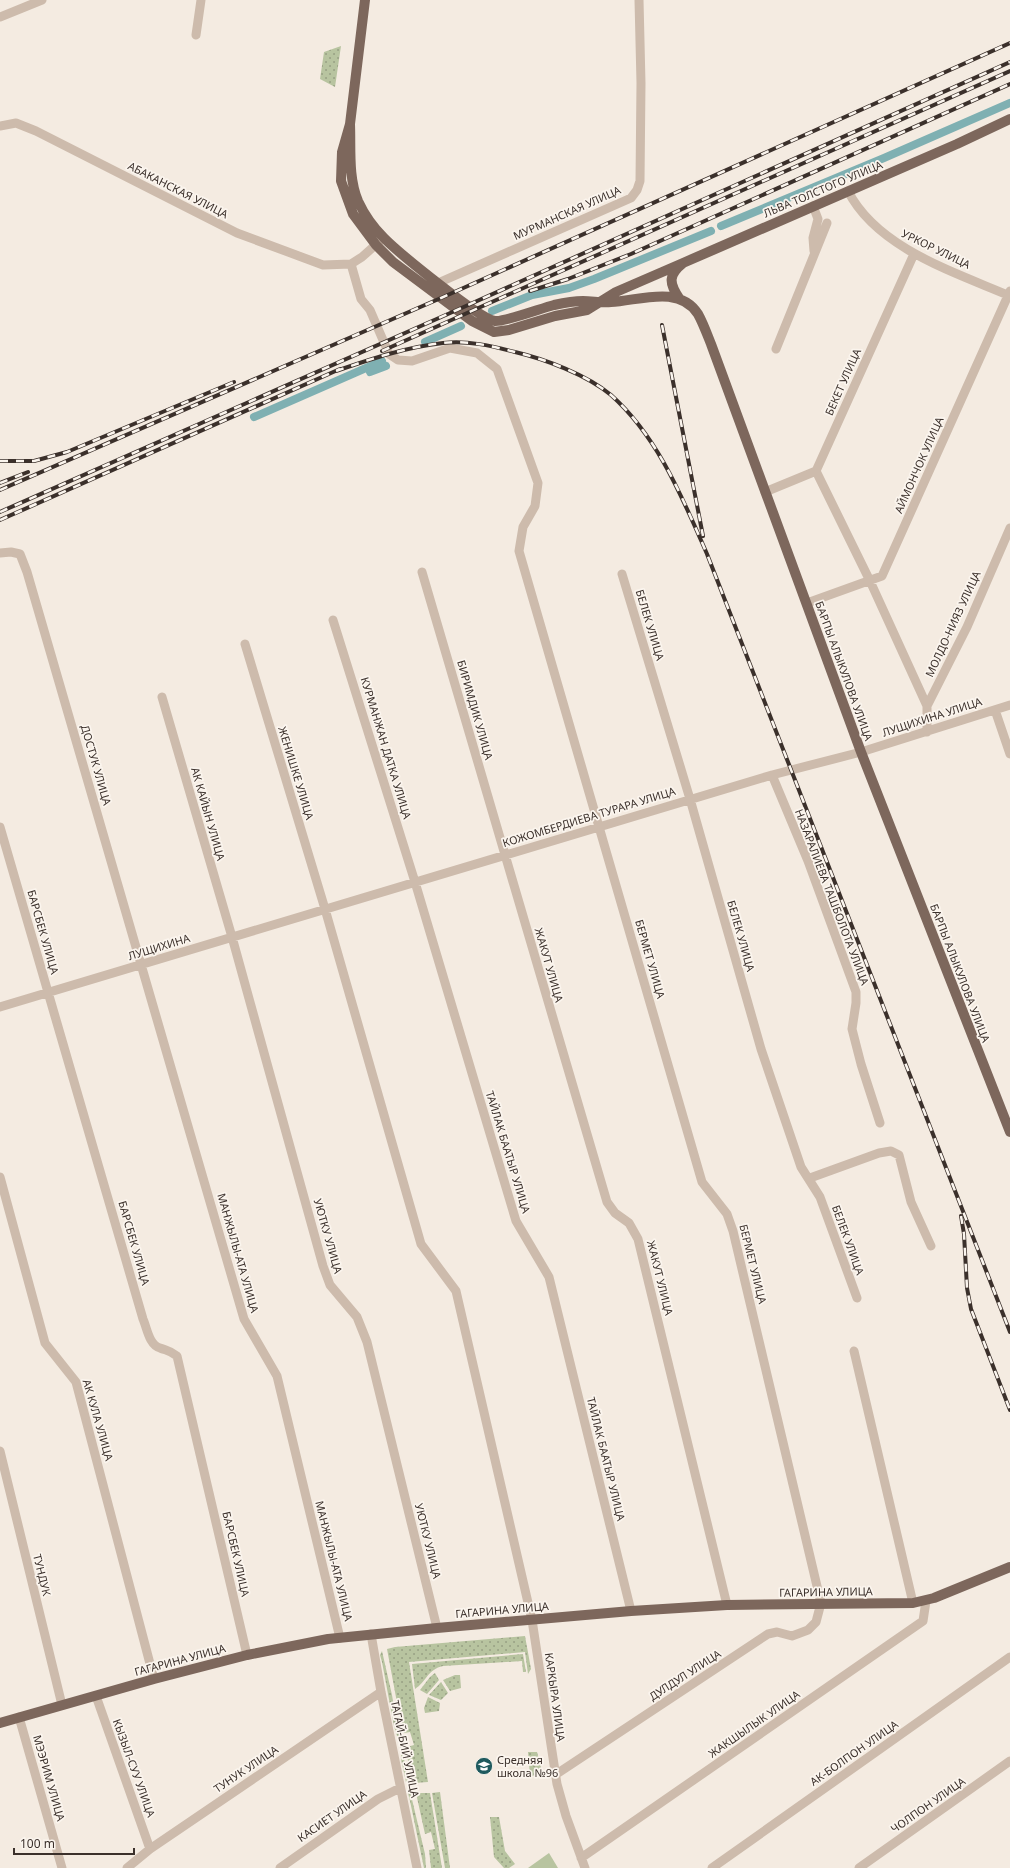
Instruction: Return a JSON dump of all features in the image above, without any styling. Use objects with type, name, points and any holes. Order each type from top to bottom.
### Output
[{"type":"main road","points":[[366,0],[350,124],[342,152],[342,180],[353,214],[376,245],[393,262],[440,298],[481,327],[494,332],[509,330],[555,316],[587,310],[600,303]]},
{"type":"main road","name":"ЛЬВА ТОЛСТОГО УЛИЦА","points":[[600,303],[616,292],[1010,119]]},
{"type":"main road","points":[[350,124],[351,170],[354,190],[363,210],[384,238],[438,283],[483,315],[496,321],[555,305],[583,301],[600,303],[656,297],[672,296],[679,298]]},
{"type":"main road","points":[[679,298],[672,288],[671,281],[676,269],[683,263]]},
{"type":"main road","name":"БАРПЫ АЛЫКУЛОВА УЛИЦА","points":[[679,298],[693,308],[705,330],[861,752],[1010,1132]]},
{"type":"main road","name":"ГАГАРИНА УЛИЦА","points":[[0,1723],[154,1679],[247,1655],[340,1638],[631,1611],[726,1605],[913,1603],[926,1601],[1010,1567]]},
{"type":"street","points":[[0,17],[42,0]]},
{"type":"street","points":[[196,35],[201,0]]},
{"type":"street","name":"МУРМАНСКАЯ УЛИЦА","points":[[438,283],[632,198],[638,190],[640,181],[641,91],[639,0]]},
{"type":"street","name":"АБАКАНСКАЯ УЛИЦА","points":[[0,126],[16,123],[36,131],[237,233],[323,265],[351,264]]},
{"type":"street","name":"УРКОР УЛИЦА","points":[[848,191],[859,209],[879,231],[914,254],[1009,294]]},
{"type":"street","points":[[813,206],[818,219],[813,238],[814,252]]},
{"type":"street","points":[[776,349],[827,223]]},
{"type":"street","points":[[384,238],[351,264],[361,299],[370,310],[389,354],[398,360],[412,361],[450,348],[477,353],[497,369],[538,484],[535,506],[523,527],[518,551],[600,826]]},
{"type":"street","name":"БЕКЕТ УЛИЦА","points":[[816,471],[914,254]]},
{"type":"street","name":"АЙМОНЧОК УЛИЦА","points":[[807,603],[882,576],[1009,294]]},
{"type":"street","points":[[765,492],[816,471],[870,581],[927,706]]},
{"type":"street","name":"МОЛДО-НИЯЗ УЛИЦА","points":[[927,732],[927,706],[967,627],[1010,528]]},
{"type":"street","name":"ДОСТУК УЛИЦА","points":[[0,554],[11,552],[20,554],[27,572],[141,965]]},
{"type":"street","name":"БИРИМДИК УЛИЦА","points":[[422,572],[504,855]]},
{"type":"street","name":"БЕЛЕК УЛИЦА","points":[[622,574],[690,799],[761,1049],[801,1167],[810,1178],[820,1197],[857,1298]]},
{"type":"street","name":"КУРМАНЖАН ДАТКА УЛИЦА","points":[[333,620],[415,882]]},
{"type":"street","name":"ЖЕНИШКЕ УЛИЦА","points":[[245,644],[325,909],[421,1244],[456,1291],[532,1620]]},
{"type":"street","name":"АК КАЙЫН УЛИЦА","points":[[162,697],[232,937]]},
{"type":"street","name":"ЛУЩИХИНА УЛИЦА","points":[[861,752],[1010,705]]},
{"type":"street","points":[[994,710],[1010,754]]},
{"type":"street","name":"КОЖОМБЕРДИЕВА ТУРАРА УЛИЦА","points":[[325,909],[772,774],[861,752]]},
{"type":"street","name":"НАЗАРАЛИЕВА ТАШБОЛОТА УЛИЦА","points":[[772,774],[808,861],[856,992],[852,1029],[861,1064],[880,1123]]},
{"type":"street","name":"БЕРМЕТ УЛИЦА","points":[[600,826],[702,1182],[727,1214],[733,1231],[821,1603]]},
{"type":"street","name":"БАРСБЕК УЛИЦА","points":[[0,828],[143,1319],[152,1344],[159,1348],[169,1350],[177,1356],[247,1655]]},
{"type":"street","name":"ЖАКУТ УЛИЦА","points":[[504,855],[607,1202],[615,1213],[629,1223],[638,1238],[726,1605]]},
{"type":"street","name":"ТАЙЛАК БААТЫР УЛИЦА","points":[[415,882],[516,1221],[549,1277],[631,1611]]},
{"type":"street","name":"ЛУЩИХИНА","points":[[0,1007],[325,909]]},
{"type":"street","name":"УЮТКУ УЛИЦА","points":[[232,937],[323,1266],[330,1285],[357,1317],[367,1342],[437,1628]]},
{"type":"street","name":"МАНЖЫЛЫ-АТА УЛИЦА","points":[[141,965],[244,1319],[277,1376],[340,1638]]},
{"type":"street","points":[[810,1178],[879,1153],[891,1151],[899,1155],[911,1202],[931,1246]]},
{"type":"street","name":"АК КУЛА УЛИЦА","points":[[0,1177],[45,1343],[76,1382],[154,1679]]},
{"type":"street","points":[[854,1351],[913,1603]]},
{"type":"street","name":"ТУНДУК","points":[[0,1451],[62,1705]]},
{"type":"street","name":"ЖАКШЫЛЫК УЛИЦА","points":[[581,1858],[923,1621],[926,1601]]},
{"type":"street","name":"ДУЛДУЛ УЛИЦА","points":[[555,1775],[768,1634],[777,1632],[792,1636],[808,1630],[816,1622],[821,1603]]},
{"type":"street","name":"КАРКЫРА УЛИЦА","points":[[532,1620],[555,1775],[566,1816],[585,1868]]},
{"type":"street","name":"ТАГАЙ-БИЙ УЛИЦА","points":[[371,1634],[380,1692],[417,1868]]},
{"type":"street","name":"АК-БОЛПОН УЛИЦА","points":[[712,1868],[1010,1657]]},
{"type":"street","name":"ТУНУК УЛИЦА","points":[[127,1868],[150,1849],[380,1692]]},
{"type":"street","name":"КЫЗЫЛ-СУУ УЛИЦА","points":[[96,1696],[150,1849]]},
{"type":"street","name":"МЭЭРИМ УЛИЦА","points":[[20,1717],[62,1868]]},
{"type":"street","name":"ЧОЛПОН УЛИЦА","points":[[859,1868],[1010,1761]]},
{"type":"street","name":"КАСИЕТ УЛИЦА","points":[[280,1868],[378,1798],[400,1788]]},
{"type":"green space","points":[[341,46],[335,87],[320,79],[324,52]]},
{"type":"green space","points":[[525,1636],[531,1669],[528,1674],[525,1652],[409,1662],[428,1782],[414,1783],[407,1757],[407,1747],[414,1745],[410,1732],[404,1733],[401,1724],[387,1649],[395,1647]]},
{"type":"green space","points":[[382,1651],[397,1725],[404,1749],[404,1759],[409,1783],[406,1782],[401,1759],[401,1749],[394,1726],[380,1655]]},
{"type":"green space","points":[[523,1654],[526,1672],[523,1672],[522,1661],[443,1666],[430,1673],[415,1689],[412,1664]]},
{"type":"green space","points":[[435,1673],[439,1680],[427,1694],[420,1690],[430,1677]]},
{"type":"green space","points":[[455,1675],[460,1675],[461,1688],[450,1691],[443,1680]]},
{"type":"green space","points":[[441,1682],[448,1693],[441,1700],[429,1695]]},
{"type":"green space","points":[[428,1697],[440,1703],[439,1711],[425,1713],[424,1708]]},
{"type":"green space","points":[[528,1752],[537,1752],[543,1775],[530,1776]]},
{"type":"green space","points":[[410,1791],[425,1854],[426,1868],[424,1868],[408,1793]]},
{"type":"green space","points":[[440,1792],[450,1868],[445,1868],[432,1793]]},
{"type":"green space","points":[[416,1793],[430,1793],[442,1868],[431,1868],[429,1850],[435,1849],[431,1832],[425,1834]]},
{"type":"green space","points":[[490,1817],[499,1817],[505,1851],[515,1864],[509,1868],[504,1868],[494,1857]]},
{"type":"green space","points":[[549,1853],[558,1868],[528,1868]]},
{"type":"waterway","points":[[721,226],[884,158],[1010,103]]},
{"type":"waterway","points":[[492,311],[532,295],[569,288],[594,279],[711,231]]},
{"type":"waterway","points":[[425,342],[461,326]]},
{"type":"waterway","points":[[254,417],[382,361]]},
{"type":"waterway","points":[[370,372],[386,366]]},
{"type":"railway","points":[[0,490],[441,298],[1010,43]]},
{"type":"railway","points":[[0,512],[457,310],[1010,62]]},
{"type":"railway","points":[[382,351],[1010,71]]},
{"type":"railway","points":[[530,291],[568,279],[631,254],[1010,84]]},
{"type":"railway","points":[[662,325],[703,536]]},
{"type":"railway","points":[[336,371],[416,347],[452,342],[488,346],[552,363],[578,374],[611,395],[628,412],[642,430],[667,469],[707,554],[1010,1332]]},
{"type":"railway","points":[[0,520],[340,369]]},
{"type":"railway","points":[[0,461],[34,461],[67,452],[234,382]]},
{"type":"railway","points":[[0,483],[28,472]]},
{"type":"railway","points":[[961,1216],[964,1234],[967,1288],[971,1309],[1010,1410]]},
{"type":"place","name":"Средняя школа №96","points":[[484,1766]]}]
